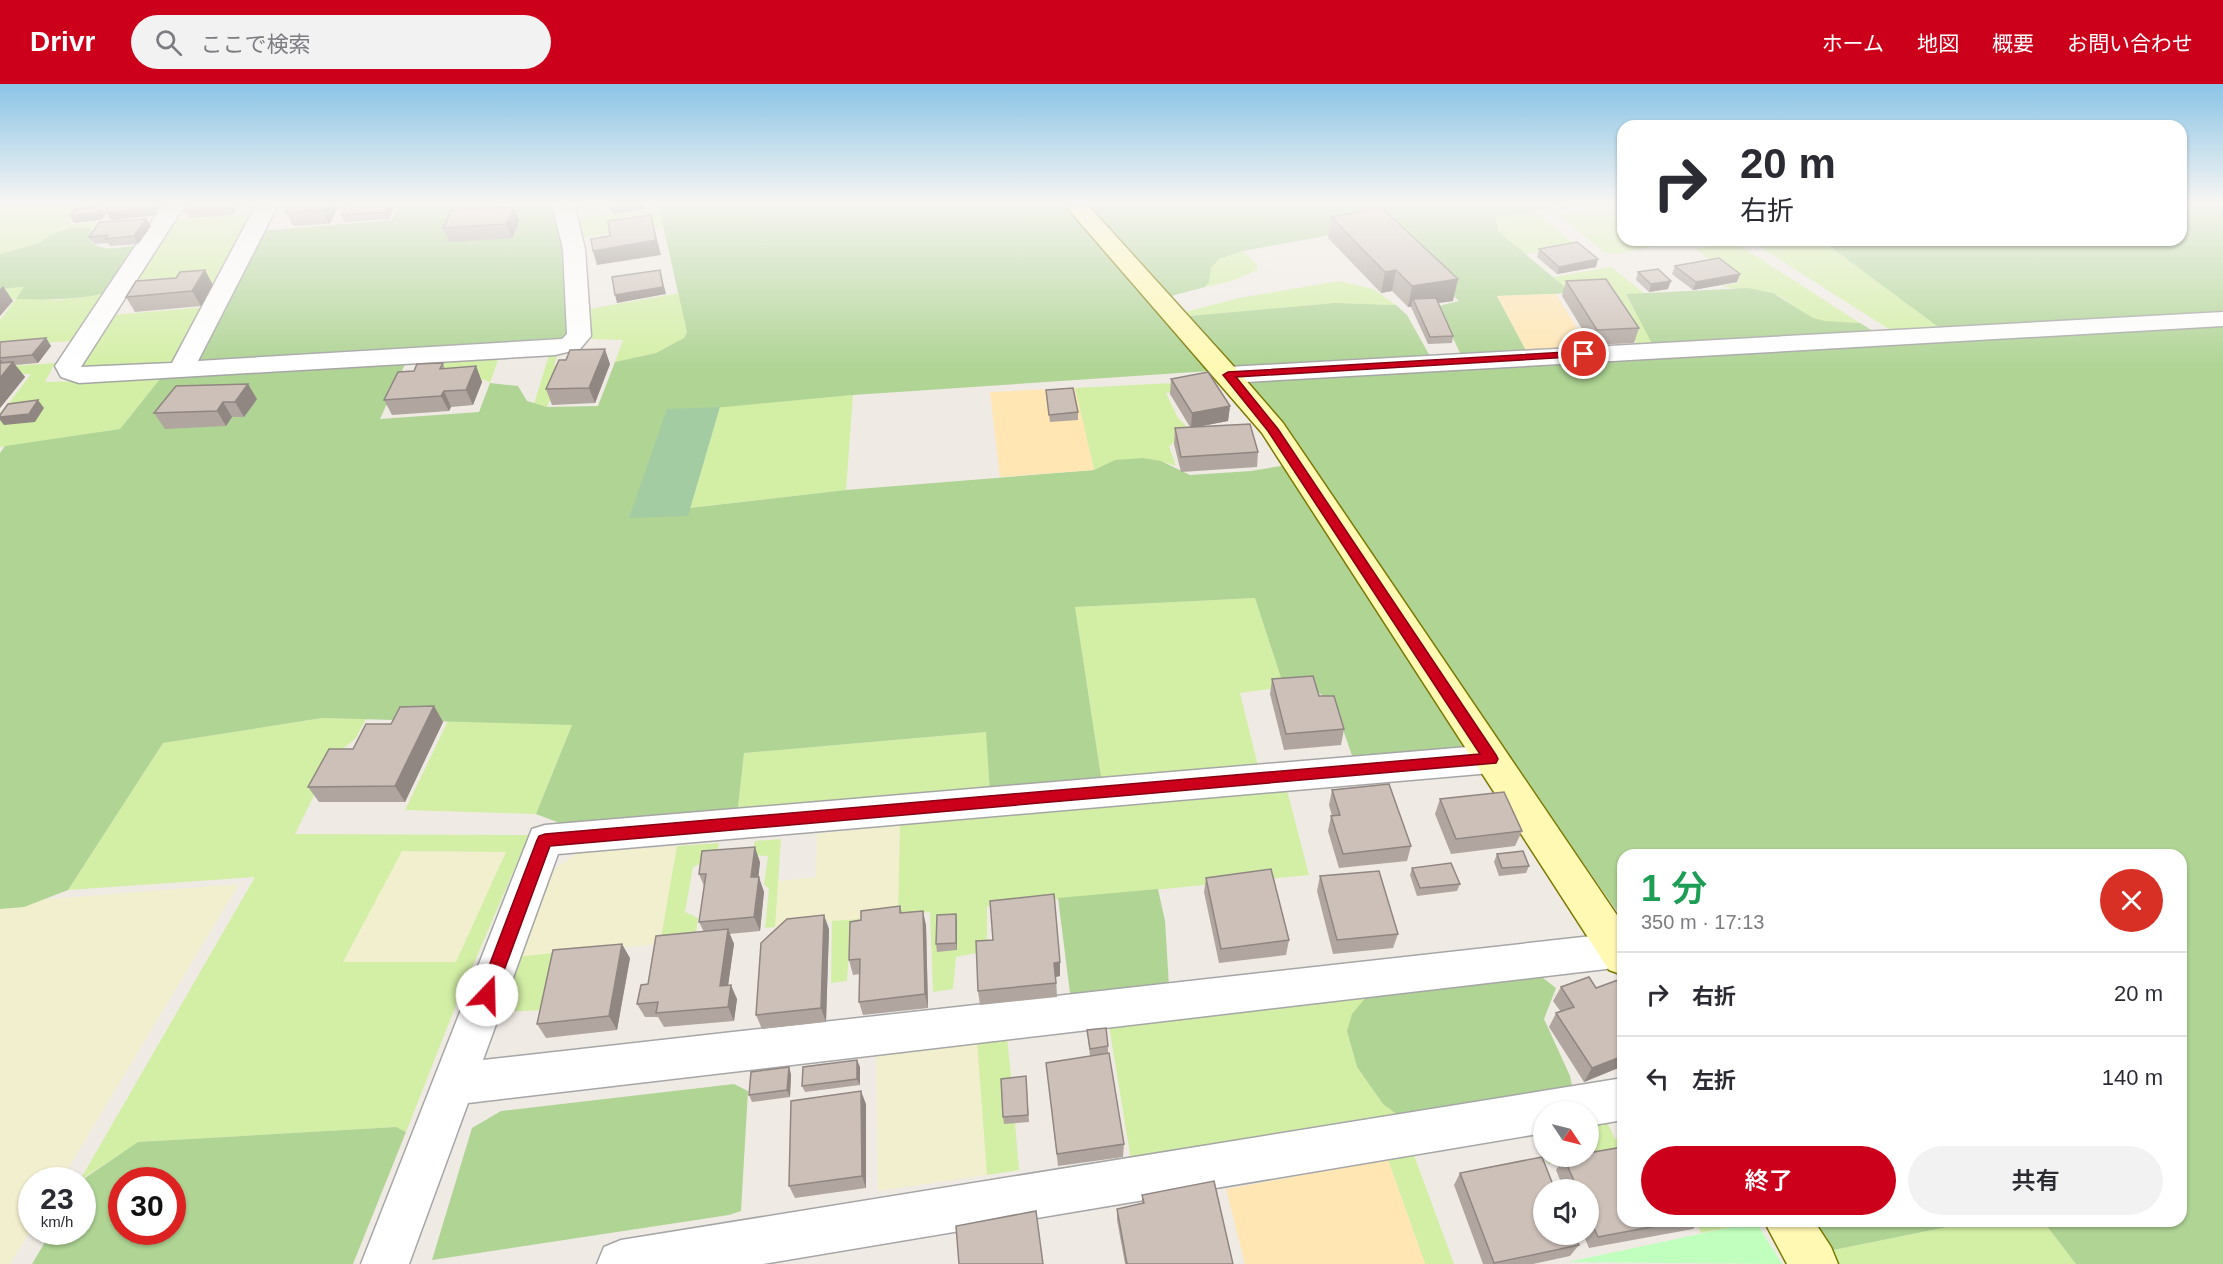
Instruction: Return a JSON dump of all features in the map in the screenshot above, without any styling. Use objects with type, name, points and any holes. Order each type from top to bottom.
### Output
[{"type":"street","points":[[139,258],[68,366],[70,372],[79,375],[181,370],[555,348],[571,344],[579,336],[575,258]]},
{"type":"street","points":[[181,370],[239,258]]},
{"type":"street","points":[[1123,258],[1273,429],[1617,948]]},
{"type":"street","points":[[1228,375],[2223,319]]},
{"type":"street","points":[[385,1264],[545,840],[1491,759]]},
{"type":"street","points":[[453,1084],[1617,954]]},
{"type":"street","points":[[1599,1103],[1617,1100]]},
{"type":"street","points":[[621,1264],[1533,1114]]},
{"type":"street","points":[[1791,1227],[1814,1264]]},
{"type":"shaded area","points":[[900,825],[898,915],[775,927],[778,881],[816,877],[817,834]]},
{"type":"shaded area","points":[[677,846],[660,944],[516,957],[543,876],[578,853]]},
{"type":"shaded area","points":[[402,851],[506,852],[456,962],[343,962]]},
{"type":"shaded area","points":[[239,884],[69,1167],[18,1167],[18,1245],[21,1245],[10,1264],[0,1264],[0,903]]},
{"type":"shaded area","points":[[977,1041],[987,1175],[878,1191],[876,1053]]},
{"type":"green space","points":[[0,258],[149,258],[147,267],[136,280],[119,289],[98,295],[75,298],[16,299],[24,287],[0,289]]},
{"type":"green space","points":[[149,258],[230,258],[217,283],[191,283],[181,279],[158,278],[134,280]]},
{"type":"green space","points":[[247,258],[567,258],[578,330],[558,342],[203,362],[198,357]]},
{"type":"green space","points":[[670,258],[1222,258],[1211,268],[1209,282],[1205,287],[1171,296],[1189,316],[1335,303],[1396,305],[1407,315],[1436,367],[1658,355],[1626,294],[1748,288],[1773,293],[1813,318],[1860,323],[1886,339],[1941,329],[1845,258],[2223,258],[2223,1264],[2076,1264],[2048,1227],[2187,1227],[2187,849],[1617,849],[1617,911],[1503,748],[1354,761],[1333,701],[1317,692],[1284,687],[1255,598],[1075,607],[1102,783],[990,793],[986,732],[744,753],[737,816],[578,830],[536,814],[572,725],[322,718],[163,743],[68,890],[24,907],[0,909],[0,453],[5,446],[120,429],[160,379],[405,364],[380,419],[479,412],[490,383],[518,386],[527,401],[547,407],[598,406],[615,362],[656,353],[684,338],[687,332]],"holes":[[[1239,369],[1285,430],[1302,459],[1281,466],[1251,471],[1190,475],[1161,461],[1143,458],[1115,460],[1094,470],[846,490],[690,508],[643,511],[672,412],[853,395]]]},
{"type":"green space","points":[[1222,258],[1251,258],[1257,264],[1257,270],[1232,281],[1205,287],[1210,269]]},
{"type":"green space","points":[[1414,258],[1530,258],[1572,293],[1497,296],[1527,352],[1461,355],[1438,306],[1459,301]]},
{"type":"green space","points":[[1708,258],[1759,258],[1860,323],[1818,320],[1775,294],[1723,286],[1740,282]]},
{"type":"green space","points":[[1777,258],[1845,258],[1941,329],[1896,331],[1887,328]]},
{"type":"green space","points":[[1611,267],[1644,293],[1626,295],[1652,343],[1637,344],[1605,292],[1572,293],[1553,277]]},
{"type":"green space","points":[[1339,281],[1373,289],[1396,305],[1335,303],[1189,316],[1185,312],[1239,298]]},
{"type":"green space","points":[[25,287],[17,298],[59,300],[104,294],[71,341],[0,346],[0,320],[16,299],[4,299],[0,289]]},
{"type":"green space","points":[[679,293],[687,332],[685,338],[656,353],[615,362],[623,340],[589,339],[584,310]]},
{"type":"green space","points":[[204,307],[185,347],[171,362],[147,368],[119,370],[83,369],[80,363],[112,315]]},
{"type":"green space","points":[[549,355],[558,355],[554,365],[564,366],[547,407],[534,404]]},
{"type":"green space","points":[[499,357],[490,383],[485,380],[462,379],[425,369],[429,361]]},
{"type":"green space","points":[[55,363],[45,382],[160,379],[120,429],[0,447],[0,412],[31,374],[12,374],[0,367]]},
{"type":"green space","points":[[1193,382],[1195,388],[1166,393],[1178,418],[1191,431],[1169,446],[1176,466],[1155,461],[1134,460],[1114,463],[1094,470],[1075,388]]},
{"type":"green space","points":[[853,395],[846,490],[690,508],[720,407]]},
{"type":"green space","points":[[720,407],[688,516],[629,518],[667,409]]},
{"type":"green space","points":[[1255,598],[1284,687],[1240,693],[1259,770],[1102,783],[1075,607]]},
{"type":"green space","points":[[322,718],[366,719],[356,738],[333,757],[295,834],[529,835],[458,1000],[406,1132],[396,1127],[139,1142],[96,1170],[96,1167],[88,1167],[255,877],[68,890],[163,743]],"holes":[[[402,851],[506,852],[456,962],[343,962]]]},
{"type":"green space","points":[[448,721],[572,725],[536,814],[405,810]]},
{"type":"green space","points":[[987,732],[990,793],[737,816],[744,753]]},
{"type":"green space","points":[[1287,790],[1309,875],[987,906],[987,951],[956,957],[953,989],[933,992],[930,912],[898,915],[900,825]]},
{"type":"green space","points":[[781,839],[775,927],[765,928],[769,889],[764,884],[768,856],[752,855],[755,841]]},
{"type":"green space","points":[[719,843],[717,856],[693,867],[685,912],[698,918],[695,942],[660,944],[677,846]]},
{"type":"green space","points":[[1158,889],[1165,921],[1169,986],[1071,1001],[1058,898]]},
{"type":"green space","points":[[860,919],[861,928],[850,932],[847,981],[831,983],[832,921]]},
{"type":"green space","points":[[562,952],[545,1010],[497,1012],[516,957]]},
{"type":"green space","points":[[1533,977],[1543,978],[1556,988],[1544,1019],[1570,1076],[1573,1091],[1402,1118],[1383,1104],[1357,1067],[1347,1031],[1352,1014],[1367,996]]},
{"type":"green space","points":[[1367,996],[1347,1031],[1357,1067],[1383,1104],[1402,1118],[1131,1160],[1109,1026]]},
{"type":"green space","points":[[1007,1038],[1012,1084],[1004,1123],[1015,1123],[1019,1170],[987,1175],[977,1041]]},
{"type":"green space","points":[[734,1084],[748,1091],[741,1211],[729,1215],[432,1260],[472,1128],[501,1111]]},
{"type":"green space","points":[[1607,1122],[1615,1139],[1617,1138],[1617,1151],[1599,1154],[1599,1123]]},
{"type":"green space","points":[[396,1127],[406,1132],[353,1264],[32,1264],[43,1245],[96,1245],[96,1170],[138,1142]]},
{"type":"green space","points":[[1414,1155],[1454,1264],[1425,1264],[1388,1160]]},
{"type":"green space","points":[[1698,1227],[1731,1227],[1701,1233]]},
{"type":"green space","points":[[1732,1227],[1759,1227],[1782,1264],[1568,1262]]},
{"type":"green space","points":[[1814,1227],[1947,1227],[1828,1251]]},
{"type":"green space","points":[[1947,1227],[2048,1227],[2076,1264],[1836,1264],[1828,1251]]},
{"type":"sand","points":[[1556,294],[1589,348],[1527,352],[1497,296]]},
{"type":"sand","points":[[1075,388],[1094,470],[1000,477],[990,392]]},
{"type":"sand","points":[[1388,1160],[1425,1264],[1245,1264],[1226,1189]]},
{"type":"building","points":[[1371,258],[1436,258],[1458,279],[1412,286],[1396,270],[1385,272]]},
{"type":"building","points":[[1549,258],[1598,259],[1559,267]]},
{"type":"building","points":[[1719,258],[1740,274],[1696,282],[1675,266]]},
{"type":"building","points":[[1658,269],[1671,281],[1651,284],[1638,272]]},
{"type":"building","points":[[205,270],[192,291],[126,297],[136,281],[176,278],[180,272]]},
{"type":"building","points":[[660,270],[663,287],[615,295],[612,277]]},
{"type":"building","points":[[1606,279],[1639,328],[1597,330],[1566,281]]},
{"type":"building","points":[[1436,298],[1453,336],[1430,337],[1413,299]]},
{"type":"building","points":[[46,338],[32,355],[0,358],[0,342]]},
{"type":"building","points":[[605,349],[589,388],[546,389],[559,360],[566,360],[570,350]]},
{"type":"building","points":[[13,362],[0,378],[0,363]]},
{"type":"building","points":[[443,363],[440,369],[476,366],[466,390],[444,391],[441,396],[384,400],[398,372],[414,371],[417,364]]},
{"type":"building","points":[[1208,372],[1230,406],[1192,413],[1171,379]]},
{"type":"building","points":[[248,384],[235,402],[223,402],[217,411],[154,413],[176,386]]},
{"type":"building","points":[[1073,388],[1078,412],[1049,415],[1046,390]]},
{"type":"building","points":[[38,400],[29,414],[0,417],[8,404]]},
{"type":"building","points":[[1250,424],[1258,452],[1181,457],[1175,428]]},
{"type":"building","points":[[1313,676],[1319,696],[1334,696],[1344,729],[1286,734],[1272,679]]},
{"type":"building","points":[[434,706],[395,786],[308,787],[329,749],[353,749],[366,724],[391,724],[400,707]]},
{"type":"building","points":[[1389,784],[1411,846],[1343,854],[1331,816],[1340,815],[1332,790]]},
{"type":"building","points":[[1504,792],[1522,831],[1456,839],[1440,799]]},
{"type":"building","points":[[755,847],[751,877],[759,877],[754,917],[699,922],[706,874],[699,874],[702,851]]},
{"type":"building","points":[[1523,851],[1529,866],[1502,868],[1497,854]]},
{"type":"building","points":[[1451,863],[1460,884],[1420,888],[1412,868]]},
{"type":"building","points":[[1271,869],[1289,940],[1221,949],[1206,878]]},
{"type":"building","points":[[1379,871],[1398,934],[1337,940],[1320,876]]},
{"type":"building","points":[[1054,894],[1060,962],[1054,963],[1056,983],[978,991],[976,941],[993,940],[990,901]]},
{"type":"building","points":[[900,906],[900,913],[923,911],[925,994],[859,1002],[860,959],[849,960],[850,922],[861,920],[861,911]]},
{"type":"building","points":[[956,914],[956,943],[936,944],[937,915]]},
{"type":"building","points":[[824,915],[821,1008],[756,1015],[761,943],[787,919]]},
{"type":"building","points":[[728,929],[720,986],[731,985],[728,1007],[656,1013],[658,1002],[637,1004],[641,985],[648,984],[656,936]]},
{"type":"building","points":[[622,944],[609,1016],[537,1024],[553,950]]},
{"type":"building","points":[[1589,977],[1596,988],[1617,980],[1617,1058],[1592,1068],[1556,1013],[1574,1007],[1561,987]]},
{"type":"building","points":[[1106,1028],[1108,1046],[1090,1049],[1087,1030]]},
{"type":"building","points":[[1109,1053],[1124,1144],[1057,1154],[1046,1063]]},
{"type":"building","points":[[857,1060],[857,1079],[802,1086],[803,1067]]},
{"type":"building","points":[[789,1067],[787,1090],[749,1095],[751,1072]]},
{"type":"building","points":[[1026,1076],[1028,1115],[1003,1117],[1001,1079]]},
{"type":"building","points":[[861,1091],[862,1176],[789,1186],[791,1101]]},
{"type":"building","points":[[1617,1148],[1617,1227],[1651,1227],[1599,1237],[1599,1179],[1573,1179],[1568,1167],[1599,1167],[1599,1151]]},
{"type":"building","points":[[1533,1159],[1533,1167],[1546,1167],[1551,1179],[1533,1179],[1533,1245],[1579,1245],[1494,1263],[1460,1173]]},
{"type":"building","points":[[1214,1181],[1233,1264],[1127,1264],[1117,1209],[1144,1203],[1142,1195]]},
{"type":"building","points":[[1036,1211],[1043,1264],[959,1264],[956,1226]]},
{"type":"route","points":[[487,995],[545,840],[1491,759],[1273,429],[1228,375],[1584,354]]}]
